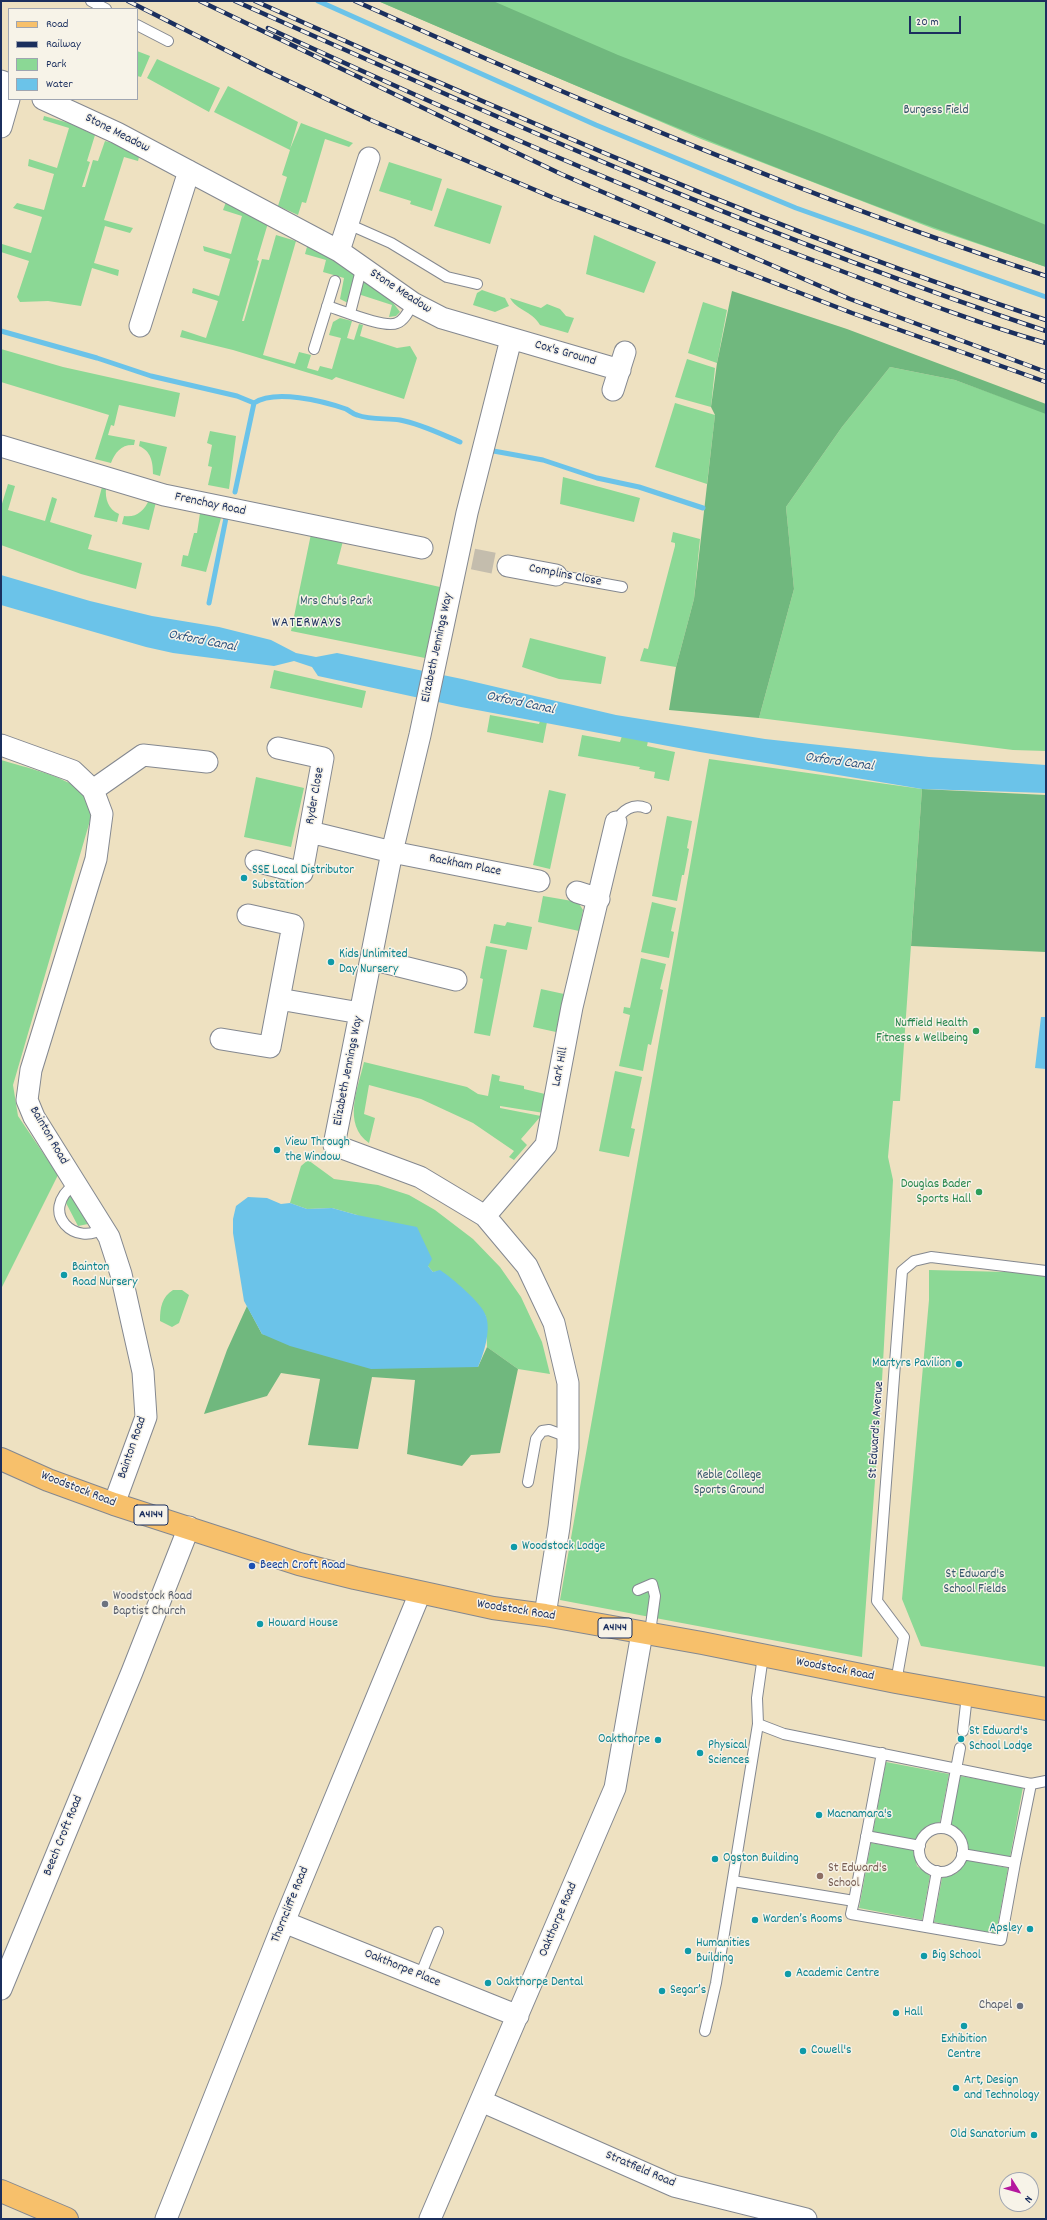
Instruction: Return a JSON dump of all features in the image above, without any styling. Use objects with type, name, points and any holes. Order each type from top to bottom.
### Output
[{"type":"main road","name":"Woodstock Road","points":[[1,1459],[48,1480],[114,1504],[189,1527],[299,1564],[420,1593],[493,1608],[647,1629],[763,1656],[1046,1709]]},
{"type":"main road","points":[[1,2191],[67,2219]]},
{"type":"street","points":[[1,127],[9,100]]},
{"type":"street","name":"Stone Meadow","points":[[45,100],[117,133],[339,251],[413,303],[442,318],[511,338]]},
{"type":"street","points":[[339,251],[369,158]]},
{"type":"street","points":[[140,326],[189,171]]},
{"type":"street","name":"Cox's Ground","points":[[511,338],[622,361],[613,390]]},
{"type":"street","name":"Elizabeth Jennings Way","points":[[511,338],[466,558],[442,633],[420,735],[392,852],[334,1145],[420,1177],[485,1216],[527,1266],[554,1323],[568,1383],[568,1437],[559,1527],[544,1614]]},
{"type":"street","name":"Frenchay Road","points":[[1,446],[164,495],[422,548]]},
{"type":"street","name":"Complins Close","points":[[508,566],[556,575]]},
{"type":"street","name":"Bainton Road","points":[[1,745],[73,771],[94,790],[102,814],[96,859],[31,1070],[27,1100],[34,1117],[109,1237],[121,1274],[143,1372],[146,1393],[146,1416],[114,1504]]},
{"type":"street","name":"Ryder Close","points":[[256,861],[302,873],[323,758],[278,748]]},
{"type":"street","points":[[94,790],[143,755],[208,762]]},
{"type":"street","name":"Lark Hill","points":[[485,1216],[546,1145],[572,1007],[599,899],[616,822]]},
{"type":"street","name":"Ryder Close","points":[[310,832],[392,852]]},
{"type":"street","name":"Rackham Place","points":[[392,852],[539,881]]},
{"type":"street","points":[[577,892],[599,899]]},
{"type":"street","points":[[221,1039],[270,1047],[293,925],[248,915]]},
{"type":"street","points":[[371,959],[456,980]]},
{"type":"street","points":[[279,999],[360,1014]]},
{"type":"street","name":"Beech Croft Road","points":[[1,1989],[132,1672],[189,1527]]},
{"type":"street","name":"Thorncliffe Road","points":[[166,2219],[284,1922],[420,1593]]},
{"type":"street","name":"Oakthorpe Road","points":[[430,2219],[615,1788],[647,1629]]},
{"type":"street","name":"Oakthorpe Place","points":[[284,1922],[518,2016]]},
{"type":"street","name":"Stratfield Road","points":[[481,2101],[674,2186],[806,2219]]},
{"type":"lane","points":[[91,1],[104,8]]},
{"type":"lane","points":[[138,26],[168,41]]},
{"type":"lane","points":[[348,224],[391,243],[447,277],[477,284]]},
{"type":"lane","points":[[350,313],[362,266]]},
{"type":"lane","points":[[314,349],[334,281]]},
{"type":"lane","points":[[327,306],[387,325],[398,323],[404,318],[413,303]]},
{"type":"lane","name":"Complins Close","points":[[556,575],[622,587]]},
{"type":"lane","name":"Lark Hill","points":[[616,822],[620,813],[628,808],[641,806],[646,808]]},
{"type":"lane","points":[[76,1183],[67,1190],[59,1201],[59,1215],[64,1224],[73,1231],[84,1233],[94,1233],[103,1227]]},
{"type":"lane","name":"St Edward's Avenue","points":[[896,1682],[904,1637],[877,1601],[902,1271],[914,1261],[931,1257],[1046,1270]]},
{"type":"lane","points":[[528,1482],[536,1439],[542,1431],[549,1430],[568,1437]]},
{"type":"lane","points":[[638,1590],[652,1584],[655,1596],[647,1629]]},
{"type":"lane","points":[[706,2031],[733,1881],[758,1724],[756,1698],[763,1656]]},
{"type":"lane","points":[[963,1731],[967,1695]]},
{"type":"lane","points":[[758,1724],[784,1734],[1032,1784],[1046,1781]]},
{"type":"lane","points":[[945,1828],[960,1748]]},
{"type":"lane","points":[[882,1753],[851,1914],[1000,1940],[1032,1784]]},
{"type":"lane","points":[[945,1828],[958,1836],[961,1842],[962,1854],[958,1864],[952,1869],[937,1872],[924,1864],[920,1858],[920,1846],[924,1836],[930,1831],[945,1828]]},
{"type":"lane","points":[[866,1836],[920,1846]]},
{"type":"lane","points":[[962,1854],[1015,1863]]},
{"type":"lane","points":[[927,1927],[937,1872]]},
{"type":"lane","points":[[733,1881],[854,1901]]},
{"type":"lane","points":[[420,1976],[438,1932]]},
{"type":"green space","name":"Burgess Field","points":[[378,1],[1046,1],[1046,267],[934,229],[701,139]]},
{"type":"green space","points":[[378,1],[493,1],[618,55],[822,134],[1046,225],[1046,267],[877,206],[709,141]]},
{"type":"green space","points":[[138,51],[150,56],[141,77],[138,76]]},
{"type":"green space","points":[[157,59],[220,88],[209,112],[147,78]]},
{"type":"green space","points":[[228,86],[298,122],[290,149],[301,123],[353,143],[349,147],[325,139],[306,203],[302,202],[298,215],[278,206],[287,177],[282,175],[290,150],[214,112]]},
{"type":"green space","points":[[44,116],[69,123],[95,135],[87,161],[90,162],[82,187],[85,187],[93,160],[98,161],[105,141],[116,144],[139,157],[138,161],[124,157],[104,220],[133,228],[130,233],[105,226],[94,263],[119,270],[118,276],[92,268],[81,306],[48,301],[20,302],[17,297],[29,261],[1,252],[2,244],[31,253],[42,217],[13,208],[17,203],[44,210],[54,174],[28,166],[29,159],[57,168],[69,128],[43,120]]},
{"type":"green space","points":[[389,162],[442,179],[432,211],[410,204],[411,201],[379,191]]},
{"type":"green space","points":[[447,188],[502,206],[490,244],[434,226]]},
{"type":"green space","points":[[226,202],[268,223],[242,321],[244,321],[262,259],[269,260],[276,235],[296,241],[263,355],[295,364],[299,352],[311,355],[307,368],[318,371],[320,366],[332,369],[341,338],[329,335],[333,322],[340,318],[352,321],[347,338],[354,340],[359,324],[363,325],[360,336],[397,348],[410,346],[417,358],[404,399],[336,377],[332,380],[233,350],[180,337],[182,330],[206,338],[218,301],[192,293],[193,288],[219,296],[230,259],[204,251],[203,246],[231,254],[242,216],[223,210]]},
{"type":"green space","points":[[594,235],[656,262],[644,293],[586,274]]},
{"type":"green space","points":[[308,243],[357,271],[348,303],[340,299],[344,278],[323,272],[326,260],[305,254]]},
{"type":"green space","points":[[363,277],[385,292],[400,312],[396,316],[389,317],[392,305],[358,294]]},
{"type":"green space","points":[[482,290],[505,298],[509,306],[495,312],[473,305],[477,293]]},
{"type":"green space","points":[[732,291],[847,329],[1046,404],[1046,414],[955,380],[890,367],[842,427],[786,507],[794,589],[759,718],[669,710],[676,667],[694,599],[715,415],[711,407],[717,363]]},
{"type":"green space","points":[[510,298],[541,308],[547,304],[560,309],[566,316],[574,318],[568,333],[540,325],[532,316],[516,306]]},
{"type":"green space","points":[[703,302],[727,310],[717,363],[688,353]]},
{"type":"green space","points":[[1,349],[63,367],[180,393],[175,417],[119,405],[114,426],[111,425],[108,435],[135,440],[134,445],[123,447],[115,455],[111,463],[95,459],[109,415],[1,382]]},
{"type":"green space","points":[[687,359],[715,368],[711,407],[675,397]]},
{"type":"green space","points":[[890,367],[955,380],[1046,413],[1046,751],[1013,750],[759,718],[794,589],[786,507],[842,427]]},
{"type":"green space","points":[[675,403],[715,415],[707,484],[655,467]]},
{"type":"green space","points":[[210,431],[236,436],[229,489],[208,485],[212,467],[208,466],[212,445],[207,443]]},
{"type":"green space","points":[[140,441],[167,447],[160,476],[153,474],[149,454],[139,446]]},
{"type":"green space","points":[[563,477],[640,498],[634,522],[560,504]]},
{"type":"green space","points":[[8,484],[15,486],[8,510],[45,521],[52,497],[57,499],[50,522],[92,535],[88,549],[142,563],[136,589],[81,574],[1,545],[1,507]]},
{"type":"green space","points":[[102,487],[106,488],[108,503],[115,512],[119,514],[117,522],[94,517]]},
{"type":"green space","points":[[149,500],[156,502],[149,530],[122,524],[124,516],[136,515],[145,507]]},
{"type":"green space","points":[[200,513],[221,518],[206,572],[181,566],[183,555],[188,556],[194,533],[197,533]]},
{"type":"green space","points":[[673,532],[700,539],[694,599],[676,667],[640,661],[644,648],[648,649],[675,546],[675,543],[671,542]]},
{"type":"green space","name":"Mrs Chu's Park","points":[[311,534],[343,541],[337,564],[440,587],[425,658],[291,631]]},
{"type":"green space","points":[[530,638],[606,657],[601,684],[559,679],[522,667]]},
{"type":"green space","points":[[274,670],[366,691],[362,708],[270,688]]},
{"type":"green space","points":[[490,715],[539,724],[540,721],[547,722],[543,743],[487,732]]},
{"type":"green space","points":[[582,735],[620,742],[622,736],[648,741],[647,746],[675,752],[669,781],[654,778],[655,772],[639,769],[640,767],[578,756]]},
{"type":"green space","name":"Keble College Sports Ground","points":[[709,759],[922,789],[900,1101],[893,1101],[888,1157],[893,1180],[881,1399],[862,1657],[560,1600]]},
{"type":"green space","points":[[1,760],[59,778],[70,783],[86,796],[90,806],[91,817],[13,1085],[18,1116],[58,1175],[1,1289]]},
{"type":"green space","points":[[256,777],[304,788],[291,847],[244,837]]},
{"type":"green space","points":[[922,789],[1046,795],[1046,952],[911,946]]},
{"type":"green space","points":[[549,790],[566,794],[550,869],[533,865]]},
{"type":"green space","points":[[667,816],[692,821],[687,848],[689,849],[677,901],[652,896]]},
{"type":"green space","points":[[543,896],[578,902],[583,910],[579,931],[538,922]]},
{"type":"green space","points":[[652,902],[676,908],[671,931],[674,932],[669,958],[641,952]]},
{"type":"green space","points":[[507,922],[532,927],[527,950],[490,943],[494,924],[505,926]]},
{"type":"green space","points":[[486,946],[507,950],[490,1036],[474,1033],[483,979],[480,978]]},
{"type":"green space","points":[[641,958],[666,964],[660,989],[663,990],[651,1045],[648,1044],[643,1071],[619,1066],[630,1015],[623,1013],[624,1007],[630,1008]]},
{"type":"green space","points":[[541,989],[564,994],[556,1032],[533,1027]]},
{"type":"green space","points":[[364,1062],[467,1087],[478,1094],[488,1096],[492,1074],[500,1076],[499,1081],[524,1086],[524,1089],[545,1094],[544,1113],[500,1106],[500,1108],[541,1116],[521,1139],[527,1145],[514,1160],[509,1157],[514,1151],[473,1123],[421,1099],[369,1085],[364,1114],[375,1118],[369,1143],[361,1135],[356,1126],[354,1116],[356,1094]]},
{"type":"green space","points":[[615,1071],[642,1077],[631,1128],[635,1129],[629,1157],[599,1151]]},
{"type":"green space","points":[[308,1160],[334,1179],[378,1185],[409,1195],[435,1210],[473,1239],[500,1267],[521,1297],[542,1342],[550,1374],[518,1369],[487,1347],[486,1316],[440,1271],[433,1272],[428,1266],[357,1215],[332,1208],[307,1209],[290,1203],[301,1166]]},
{"type":"green space","points":[[75,1194],[93,1223],[78,1226],[65,1201],[70,1195]]},
{"type":"green space","name":"St Edward's School Fields","points":[[929,1270],[1046,1273],[1046,1667],[921,1646],[902,1599],[929,1300]]},
{"type":"green space","points":[[173,1290],[182,1290],[189,1295],[179,1323],[172,1327],[160,1321],[160,1316],[164,1299]]},
{"type":"green space","points":[[247,1306],[262,1334],[429,1367],[478,1367],[487,1347],[518,1369],[500,1453],[471,1455],[462,1466],[407,1454],[415,1380],[372,1377],[358,1449],[308,1445],[320,1379],[281,1373],[267,1396],[204,1414],[227,1350]]},
{"type":"green space","points":[[886,1762],[949,1774],[940,1822],[925,1827],[915,1840],[873,1832]]},
{"type":"green space","points":[[960,1776],[1023,1787],[1010,1857],[969,1850],[964,1834],[951,1824]]},
{"type":"green space","points":[[871,1843],[913,1850],[917,1866],[930,1876],[922,1920],[859,1908]]},
{"type":"green space","points":[[967,1860],[1008,1868],[996,1934],[934,1922],[942,1878],[957,1873]]},
{"type":"water","name":"Oxford Canal","points":[[1,575],[90,601],[152,616],[219,627],[271,640],[296,653],[316,657],[337,653],[462,679],[616,715],[765,739],[929,757],[1046,765],[1046,793],[922,789],[700,752],[461,707],[318,676],[312,667],[294,661],[274,666],[173,653],[146,647],[1,605]]},
{"type":"water","points":[[1041,1017],[1046,1017],[1046,1069],[1035,1068]]},
{"type":"water","points":[[248,1197],[267,1198],[281,1204],[290,1203],[307,1209],[332,1208],[357,1215],[417,1227],[432,1259],[428,1266],[433,1272],[440,1270],[459,1285],[479,1304],[486,1316],[488,1328],[487,1335],[478,1367],[371,1369],[290,1346],[262,1334],[244,1301],[233,1233],[233,1219],[236,1206]]},
{"type":"waterway","points":[[318,1],[596,125],[796,208],[1046,297]]},
{"type":"waterway","points":[[1,331],[97,358],[151,376],[237,396],[254,403],[235,492]]},
{"type":"waterway","points":[[254,403],[263,399],[274,397],[312,400],[346,409],[362,417],[400,420],[416,424],[460,442]]},
{"type":"waterway","points":[[488,450],[543,460],[597,478],[639,487],[703,508]]},
{"type":"waterway","points":[[209,603],[226,518]]},
{"type":"tunnel","points":[[473,559],[508,566]]},
{"type":"railway","points":[[128,1],[263,69],[373,121],[554,198],[852,313],[1046,382]]},
{"type":"railway","points":[[200,1],[561,174],[850,299],[1046,372]]},
{"type":"railway","points":[[235,1],[435,90],[738,218],[943,295],[1046,331]]},
{"type":"railway","points":[[255,1],[548,129],[746,211],[845,249],[1046,320]]},
{"type":"railway","points":[[355,1],[525,76],[697,147],[870,214],[1046,276]]},
{"type":"railway","points":[[268,28],[547,153],[688,212],[938,307],[1046,343]]},
{"type":"place","name":"SSE Local Distributor Substation","points":[[244,878]]},
{"type":"place","name":"Kids Unlimited Day Nursery","points":[[331,962]]},
{"type":"place","name":"Nuffield Health Fitness & Wellbeing","points":[[976,1031]]},
{"type":"place","name":"View Through the Window","points":[[277,1150]]},
{"type":"place","name":"Douglas Bader Sports Hall","points":[[979,1192]]},
{"type":"place","name":"Bainton Road Nursery","points":[[64,1275]]},
{"type":"place","name":"Martyrs Pavilion","points":[[959,1364]]},
{"type":"place","name":"Woodstock Lodge","points":[[514,1547]]},
{"type":"place","name":"Beech Croft Road","points":[[252,1566]]},
{"type":"place","name":"Woodstock Road Baptist Church","points":[[105,1604]]},
{"type":"place","name":"Howard House","points":[[260,1624]]},
{"type":"place","name":"St Edward's School Lodge","points":[[961,1739]]},
{"type":"place","name":"Oakthorpe","points":[[658,1740]]},
{"type":"place","name":"Physical Sciences","points":[[700,1753]]},
{"type":"place","name":"Macnamara's","points":[[819,1815]]},
{"type":"place","name":"Ogston Building","points":[[715,1859]]},
{"type":"place","name":"St Edward's School","points":[[820,1876]]},
{"type":"place","name":"Warden’s Rooms","points":[[755,1920]]},
{"type":"place","name":"Apsley","points":[[1030,1929]]},
{"type":"place","name":"Humanities Building","points":[[688,1951]]},
{"type":"place","name":"Big School","points":[[924,1956]]},
{"type":"place","name":"Academic Centre","points":[[788,1974]]},
{"type":"place","name":"Oakthorpe Dental","points":[[488,1983]]},
{"type":"place","name":"Segar’s","points":[[662,1991]]},
{"type":"place","name":"Chapel","points":[[1020,2006]]},
{"type":"place","name":"Hall","points":[[896,2013]]},
{"type":"place","name":"Exhibition Centre","points":[[964,2026]]},
{"type":"place","name":"Cowell's","points":[[803,2051]]},
{"type":"place","name":"Art, Design and Technology","points":[[956,2088]]},
{"type":"place","name":"Old Sanatorium","points":[[1034,2135]]},
{"type":"district","name":"WATERWAYS","points":[[307,624]]}]
